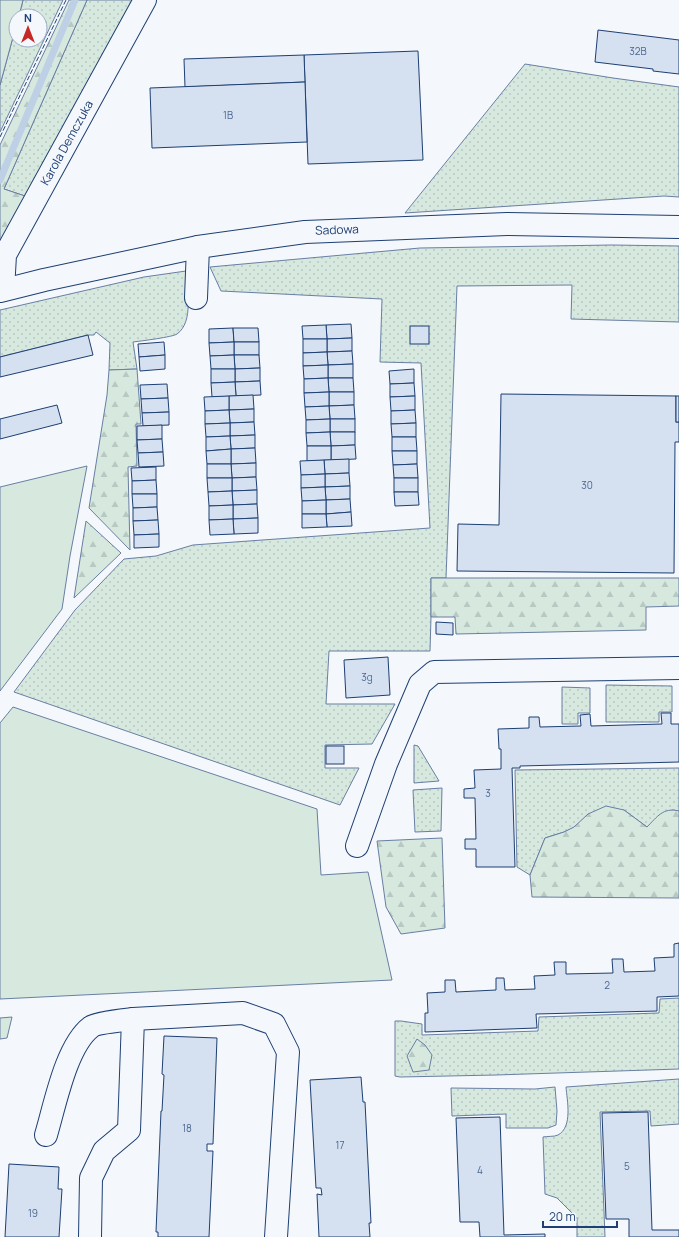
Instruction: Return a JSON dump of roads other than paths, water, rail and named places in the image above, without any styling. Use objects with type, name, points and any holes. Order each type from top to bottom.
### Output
[{"type":"street","name":"Karola Demczuka","points":[[1,291],[5,255],[145,0]]},
{"type":"street","name":"Sadowa","points":[[1,291],[44,280],[198,247],[318,231],[507,224],[679,227]]},
{"type":"street","points":[[196,298],[198,247]]},
{"type":"street","points":[[357,846],[386,764],[420,684],[434,672],[679,668]]},
{"type":"street","points":[[46,1135],[68,1061],[79,1041],[92,1026],[133,1019],[243,1013],[274,1024],[288,1052],[276,1237]]},
{"type":"street","points":[[90,1237],[91,1178],[104,1150],[129,1130],[133,1019]]},
{"type":"waterway","points":[[0,180],[75,0]]}]
